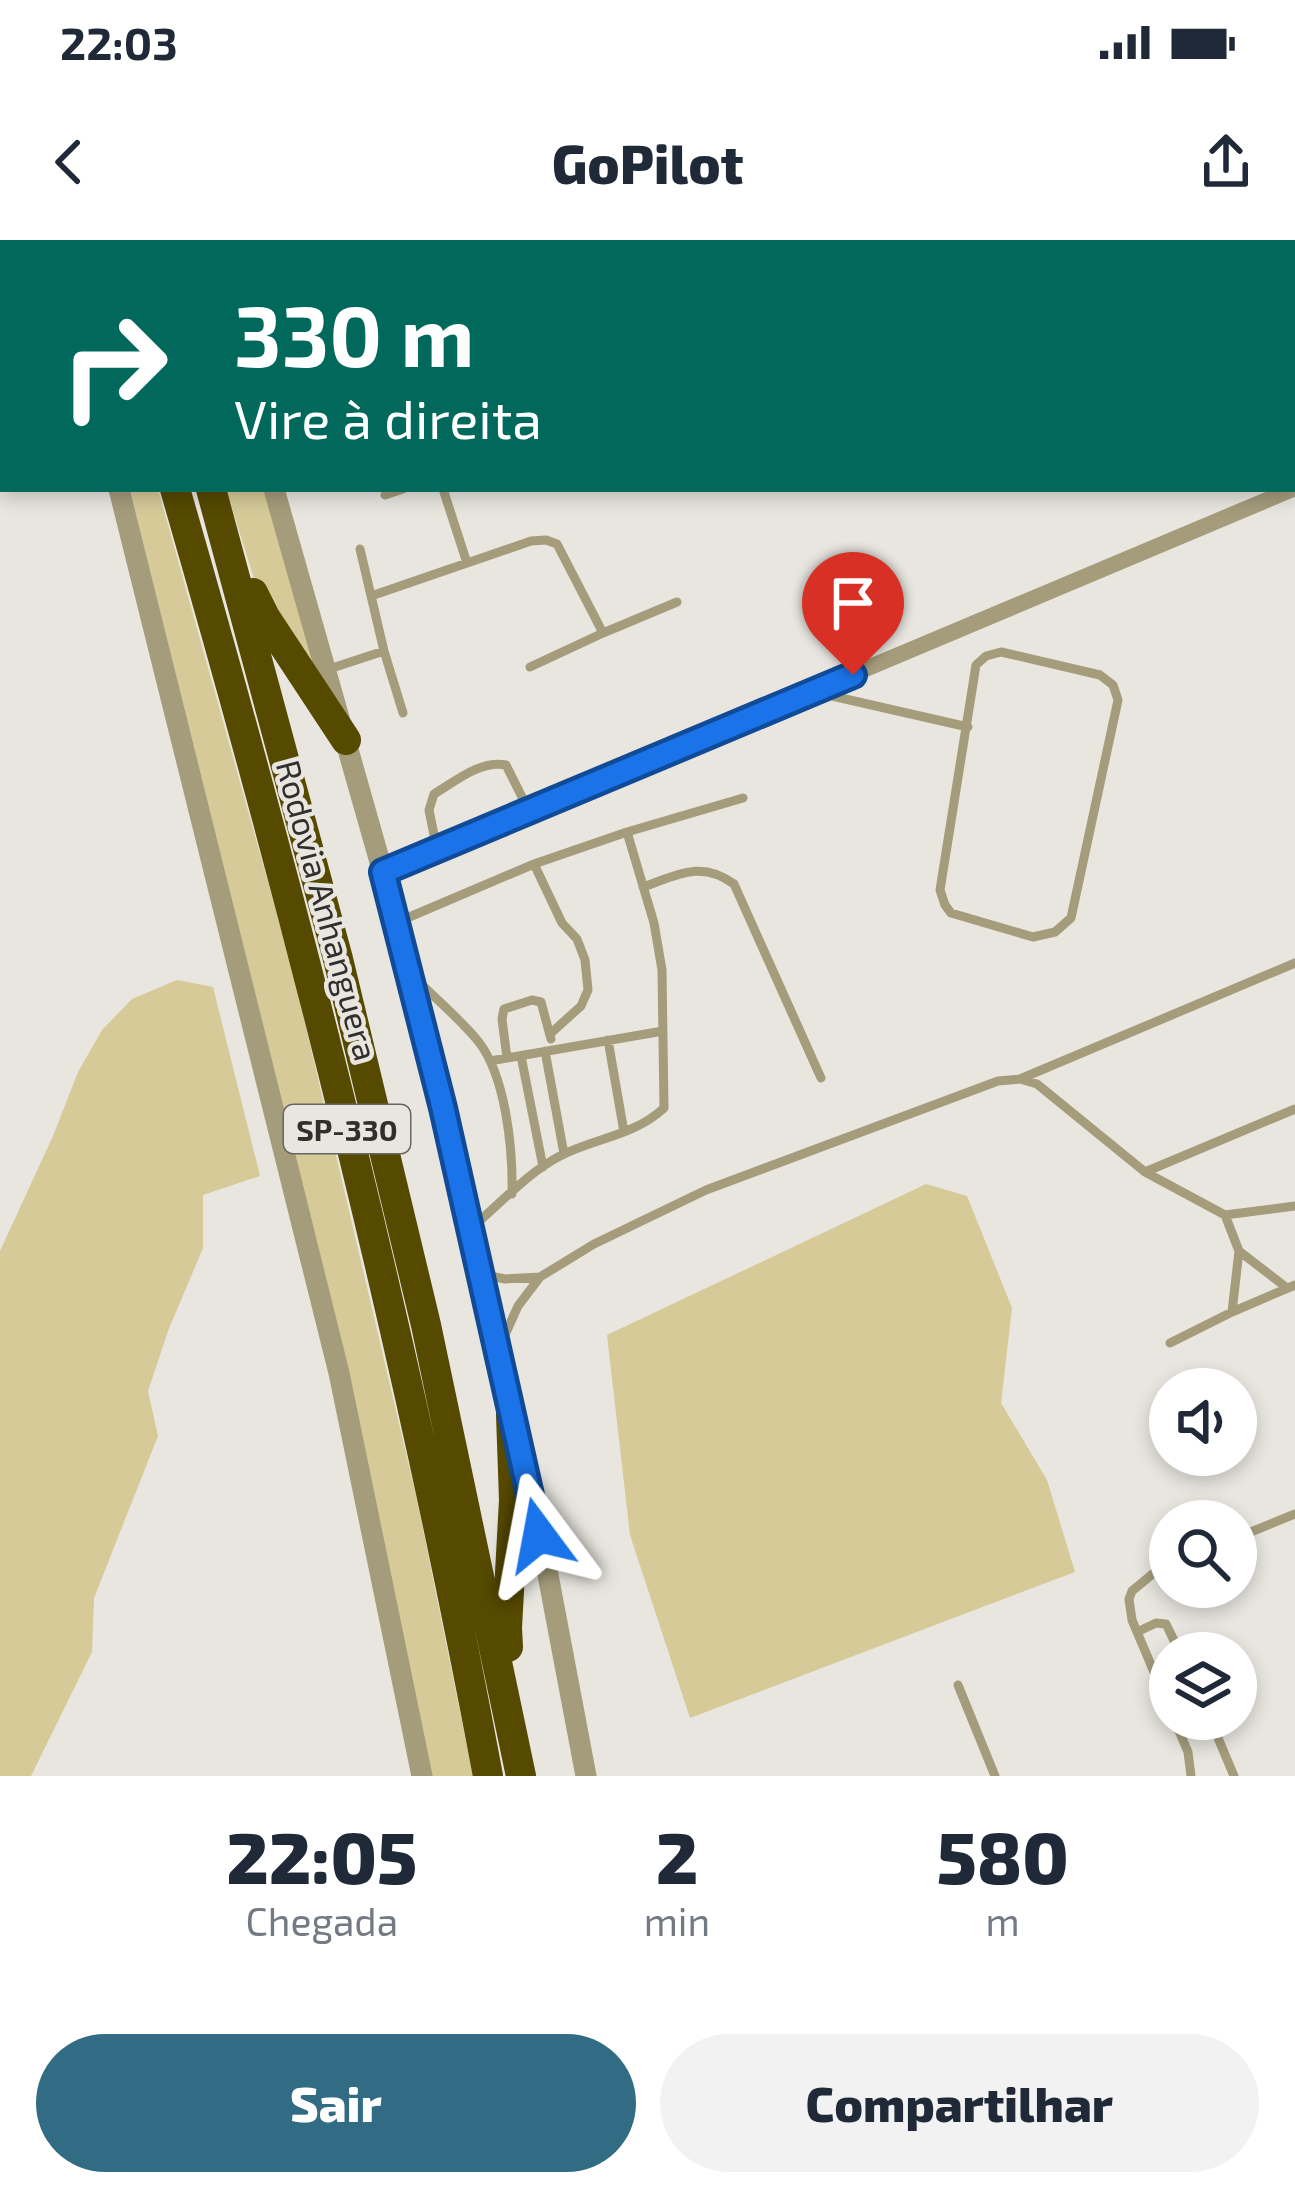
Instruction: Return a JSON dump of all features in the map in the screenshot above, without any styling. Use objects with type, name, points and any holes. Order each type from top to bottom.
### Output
[{"type":"highway","name":"Rodovia Anhanguera","points":[[176,492],[331,1060],[417,1433],[488,1776]]},
{"type":"highway","name":"Rodovia Anhanguera","points":[[213,492],[343,981],[426,1324],[521,1776]]},
{"type":"highway","points":[[213,492],[254,597],[346,740]]},
{"type":"highway","points":[[511,1415],[514,1500],[507,1628],[515,1743]]},
{"type":"street","points":[[120,492],[334,1352],[422,1776]]},
{"type":"street","points":[[275,492],[410,973],[548,1575],[586,1776]]},
{"type":"street","points":[[383,872],[1266,494]]},
{"type":"lane","points":[[385,495],[394,492]]},
{"type":"lane","points":[[444,492],[467,563]]},
{"type":"lane","points":[[371,596],[531,541],[546,540],[557,544],[603,633]]},
{"type":"lane","points":[[360,549],[403,713]]},
{"type":"lane","points":[[530,667],[677,602]]},
{"type":"lane","points":[[326,670],[384,651]]},
{"type":"lane","points":[[1001,652],[1061,665],[1100,675],[1113,685],[1118,700],[1071,918],[1055,932],[1033,937],[951,913],[944,905],[940,890],[968,727],[976,664],[986,656],[1001,652]]},
{"type":"lane","points":[[814,691],[968,727]]},
{"type":"lane","points":[[437,850],[429,810],[434,794],[484,765],[506,765],[529,811]]},
{"type":"lane","points":[[397,922],[534,864],[743,798]]},
{"type":"lane","points":[[470,1228],[564,1154],[648,1124],[664,1108],[662,970],[654,923],[627,832]]},
{"type":"lane","points":[[534,864],[562,923],[577,939],[588,990],[581,1006],[550,1034]]},
{"type":"lane","points":[[643,887],[706,870],[734,884],[821,1078]]},
{"type":"lane","points":[[497,1351],[518,1306],[540,1277],[594,1244],[706,1190],[998,1081],[1020,1079],[1295,963]]},
{"type":"lane","points":[[410,973],[478,1041],[490,1061],[512,1158],[512,1194]]},
{"type":"lane","points":[[506,1058],[504,1009],[532,1000],[541,1002],[550,1034],[564,1154]]},
{"type":"lane","points":[[490,1061],[663,1031]]},
{"type":"lane","points":[[608,1040],[624,1132]]},
{"type":"lane","points":[[520,1056],[543,1167]]},
{"type":"lane","points":[[1020,1079],[1037,1084],[1145,1172],[1225,1215],[1295,1206]]},
{"type":"lane","points":[[1145,1172],[1295,1109]]},
{"type":"lane","points":[[1225,1215],[1239,1251],[1232,1312]]},
{"type":"lane","points":[[1239,1251],[1291,1287]]},
{"type":"lane","points":[[481,1274],[505,1279],[540,1277]]},
{"type":"lane","points":[[1170,1343],[1291,1287]]},
{"type":"lane","points":[[1257,1529],[1295,1514]]},
{"type":"lane","points":[[1149,1576],[1137,1584],[1129,1599],[1149,1660]]},
{"type":"lane","points":[[1137,1632],[1156,1623],[1166,1624],[1170,1632]]},
{"type":"lane","points":[[958,1685],[995,1776]]},
{"type":"lane","points":[[1183,1740],[1192,1776]]},
{"type":"lane","points":[[1219,1740],[1234,1776]]},
{"type":"shaded area","points":[[131,492],[159,492],[292,968],[417,1500],[473,1776],[429,1776],[305,1197]]},
{"type":"shaded area","points":[[227,492],[269,492],[326,690],[256,585]]},
{"type":"shaded area","points":[[177,980],[213,987],[260,1176],[203,1195],[203,1248],[148,1391],[158,1436],[94,1598],[92,1652],[31,1776],[0,1776],[0,1251],[78,1072],[102,1030],[132,999]]},
{"type":"shaded area","points":[[926,1184],[967,1196],[1012,1308],[1001,1403],[1047,1480],[1075,1572],[690,1718],[630,1535],[607,1335]]},
{"type":"route","points":[[539,1535],[443,1108],[383,872],[853,675]]}]
